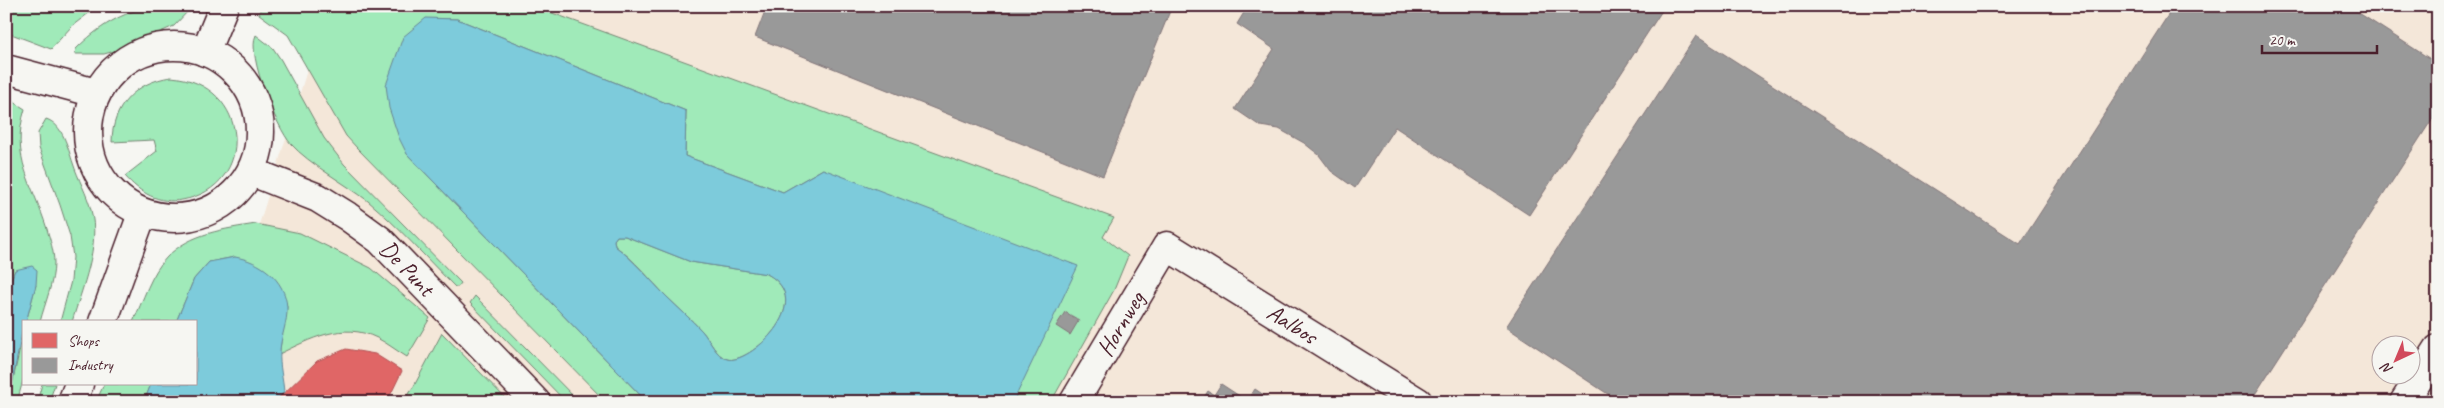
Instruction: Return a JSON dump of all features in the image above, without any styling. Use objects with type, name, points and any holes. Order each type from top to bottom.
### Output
[{"type":"street","points":[[205,52],[224,6]]},
{"type":"street","points":[[176,45],[205,52],[222,60],[241,77],[254,98],[261,123],[259,148],[252,172],[236,193],[216,209],[192,217],[165,219],[142,214],[116,197],[99,175],[89,149],[88,120],[96,93],[116,68],[129,58],[151,48],[176,45]]},
{"type":"street","points":[[6,69],[96,93]]},
{"type":"street","name":"De Punt","points":[[252,172],[318,198],[348,216],[380,240],[536,402]]},
{"type":"street","points":[[104,320],[142,214]]},
{"type":"street","name":"Hornweg","points":[[1074,402],[1167,246]]},
{"type":"street","name":"Aalbos","points":[[1167,246],[1418,402]]},
{"type":"street","points":[[2404,402],[2438,349]]},
{"type":"street","points":[[72,402],[78,386]]},
{"type":"shaded area","points":[[327,6],[2438,6],[2438,402],[204,402]]},
{"type":"green space","points":[[6,6],[98,6],[72,26],[51,49],[6,32]]},
{"type":"green space","points":[[153,6],[187,6],[189,10],[174,26],[122,49],[104,54],[75,54],[76,49],[84,41],[102,27],[121,16]]},
{"type":"green space","points":[[261,6],[533,6],[1114,218],[1103,237],[1128,256],[1114,290],[1051,402],[1012,402],[1014,400],[823,169],[783,192],[685,156],[686,111],[457,19],[426,19],[407,154],[647,402],[606,402],[346,136],[288,35],[259,14]]},
{"type":"green space","points":[[256,35],[273,48],[324,138],[344,164],[461,283],[458,287],[455,287],[402,232],[368,201],[317,166],[291,144],[278,123],[264,91],[255,58],[254,45]]},
{"type":"green space","points":[[171,77],[198,83],[217,97],[230,115],[235,136],[233,157],[224,176],[207,191],[174,201],[150,196],[125,176],[157,151],[154,140],[112,142],[116,117],[128,98],[147,84]]},
{"type":"green space","points":[[6,97],[25,109],[21,126],[20,142],[22,156],[25,170],[47,229],[54,263],[53,278],[41,320],[27,320],[36,285],[15,270],[6,293]]},
{"type":"green space","points":[[46,119],[61,131],[91,210],[94,237],[92,252],[73,320],[61,320],[71,281],[73,257],[70,236],[39,148],[38,133]]},
{"type":"green space","points":[[256,224],[300,233],[371,268],[430,318],[407,357],[377,338],[352,331],[327,334],[279,354],[287,307],[281,290],[235,257],[209,262],[194,279],[177,320],[134,320],[156,271],[167,257],[186,242],[197,237]]},
{"type":"green space","points":[[617,236],[625,236],[691,262],[767,274],[781,286],[786,300],[783,315],[763,343],[737,359],[727,359],[716,351],[705,334],[635,263],[615,246],[614,240]]},
{"type":"green space","points":[[475,296],[579,402],[566,402],[470,303]]},
{"type":"green space","points":[[442,333],[509,402],[402,402],[414,386]]},
{"type":"green space","points":[[22,339],[22,384],[17,402],[6,402],[6,392],[11,389]]},
{"type":"green space","points":[[41,386],[54,386],[49,402],[37,402]]},
{"type":"green space","points":[[103,386],[150,386],[144,402],[96,402]]},
{"type":"water","points":[[426,18],[457,19],[686,111],[685,156],[783,192],[823,169],[1078,266],[1012,402],[647,402],[407,154],[399,138],[389,108],[386,85],[403,37]],"holes":[[[617,236],[625,236],[691,262],[767,274],[781,286],[786,300],[783,315],[763,343],[737,359],[727,359],[716,351],[705,334],[615,246],[614,240]]]},
{"type":"water","points":[[235,257],[244,259],[270,273],[282,288],[287,307],[280,347],[284,392],[274,402],[144,402],[150,386],[198,386],[198,320],[177,320],[194,279],[209,262]]},
{"type":"water","points":[[32,266],[37,270],[36,285],[27,320],[22,320],[22,332],[11,389],[6,392],[6,293],[15,270]]},
{"type":"building: Shops","points":[[346,349],[375,354],[402,371],[387,402],[275,402],[317,361]]},
{"type":"building: Industry","points":[[767,6],[1172,6],[1103,176],[755,37]]},
{"type":"building: Industry","points":[[1248,6],[1665,6],[1529,215],[1395,127],[1355,188],[1331,171],[1319,155],[1304,143],[1279,129],[1260,126],[1235,109],[1274,49],[1237,24]]},
{"type":"building: Industry","points":[[2174,6],[2348,6],[2438,64],[2438,110],[2250,402],[1620,402],[1506,327],[1696,36],[2020,244]]},
{"type":"building: Industry","points":[[1065,312],[1079,320],[1070,335],[1056,326]]},
{"type":"building: Industry","points":[[1221,384],[1247,401],[1255,389],[1274,402],[1201,402],[1208,391],[1214,395]]}]
